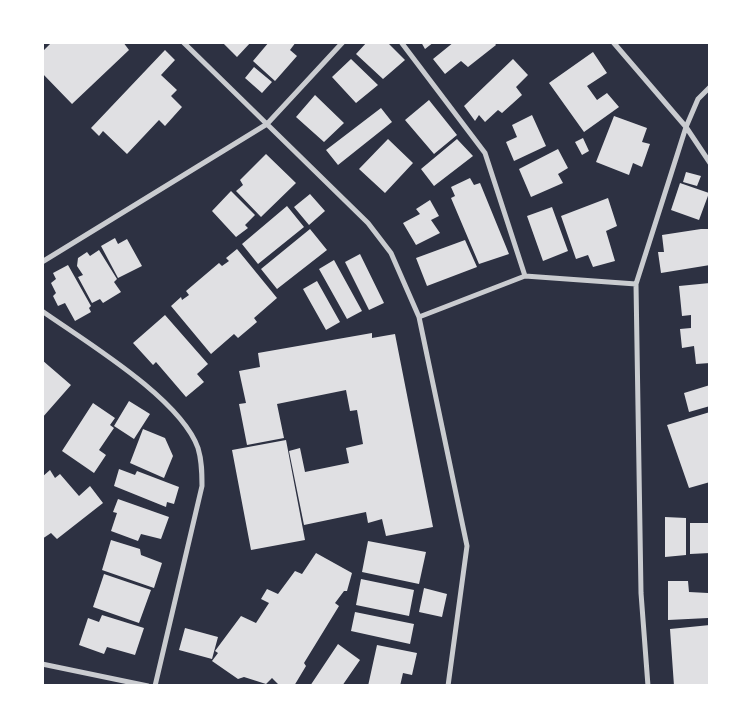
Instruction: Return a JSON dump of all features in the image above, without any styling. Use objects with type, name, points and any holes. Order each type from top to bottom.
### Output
[{"type":"street","points":[[183,42],[368,223],[391,253],[419,316],[467,546],[448,686]]},
{"type":"street","points":[[42,262],[267,124],[343,42]]},
{"type":"street","points":[[401,42],[484,153],[525,276]]},
{"type":"street","points":[[613,42],[686,127],[710,163]]},
{"type":"street","points":[[648,686],[641,593],[636,284],[686,127],[698,99],[710,87]]},
{"type":"street","points":[[419,316],[525,276],[636,284]]},
{"type":"street","points":[[42,310],[153,391],[179,416],[198,448],[202,466],[202,486],[155,686]]},
{"type":"street","points":[[42,664],[148,686]]},
{"type":"building","points":[[52,42],[123,42],[129,50],[72,104],[42,73],[42,52]]},
{"type":"building","points":[[222,42],[251,42],[237,57]]},
{"type":"building","points":[[269,42],[296,42],[290,50],[297,56],[275,81],[253,61]]},
{"type":"building","points":[[367,42],[387,42],[405,60],[383,79],[356,54]]},
{"type":"building","points":[[421,42],[434,42],[425,49]]},
{"type":"building","points":[[454,42],[494,42],[496,45],[468,67],[461,61],[445,74],[433,59]]},
{"type":"building","points":[[165,50],[175,60],[161,75],[177,90],[171,96],[182,107],[165,126],[159,120],[127,154],[103,131],[99,136],[91,128]]},
{"type":"building","points":[[593,52],[607,73],[587,86],[597,100],[607,93],[619,107],[584,132],[549,83]]},
{"type":"building","points":[[351,59],[378,85],[356,103],[332,77]]},
{"type":"building","points":[[513,59],[528,75],[516,87],[522,95],[502,113],[498,110],[485,122],[479,115],[475,121],[464,106]]},
{"type":"building","points":[[254,67],[272,82],[262,93],[245,78]]},
{"type":"building","points":[[315,95],[344,123],[324,142],[296,117]]},
{"type":"building","points":[[429,100],[457,135],[434,154],[405,120]]},
{"type":"building","points":[[381,108],[392,122],[338,165],[326,150]]},
{"type":"building","points":[[532,115],[546,146],[514,161],[506,142],[517,137],[512,125]]},
{"type":"building","points":[[614,116],[647,128],[642,142],[650,144],[642,167],[633,163],[629,175],[596,162]]},
{"type":"building","points":[[583,138],[589,151],[582,155],[575,142]]},
{"type":"building","points":[[388,139],[413,163],[385,193],[359,169]]},
{"type":"building","points":[[457,139],[473,156],[434,186],[421,169]]},
{"type":"building","points":[[558,149],[568,168],[558,174],[563,183],[531,197],[519,169]]},
{"type":"building","points":[[266,154],[296,183],[261,217],[236,191],[243,185],[240,180]]},
{"type":"building","points":[[686,172],[701,176],[697,186],[683,182]]},
{"type":"building","points":[[470,178],[474,185],[480,183],[509,254],[479,264],[451,198],[455,196],[451,187]]},
{"type":"building","points":[[680,183],[709,193],[699,220],[671,210]]},
{"type":"building","points":[[231,191],[255,215],[245,225],[248,228],[236,237],[212,211]]},
{"type":"building","points":[[310,194],[325,211],[309,225],[294,207]]},
{"type":"building","points":[[608,198],[617,226],[606,231],[615,261],[593,267],[588,255],[576,259],[561,216]]},
{"type":"building","points":[[430,200],[439,216],[431,220],[440,233],[416,245],[403,223],[420,214],[416,209]]},
{"type":"building","points":[[287,206],[304,227],[258,264],[242,244]]},
{"type":"building","points":[[552,207],[568,251],[543,261],[527,216]]},
{"type":"building","points":[[310,229],[327,250],[277,289],[261,269]]},
{"type":"building","points":[[710,229],[710,265],[661,273],[658,252],[664,252],[662,235]]},
{"type":"building","points":[[115,238],[118,244],[127,239],[142,266],[118,278],[101,246]]},
{"type":"building","points":[[465,240],[477,267],[427,286],[416,258]]},
{"type":"building","points":[[237,249],[277,298],[254,318],[257,322],[238,338],[234,334],[211,354],[171,306],[181,297],[182,300],[189,295],[186,291],[219,263],[222,266],[229,261],[226,258]]},
{"type":"building","points":[[99,250],[117,279],[114,282],[121,292],[103,303],[100,299],[92,303],[78,277],[83,275],[77,266],[78,258],[87,252],[90,256]]},
{"type":"building","points":[[360,254],[384,303],[369,310],[345,262]]},
{"type":"building","points":[[334,260],[362,311],[347,319],[319,269]]},
{"type":"building","points":[[68,265],[91,306],[89,308],[91,312],[75,321],[65,303],[58,306],[53,296],[56,293],[51,283],[56,279],[53,273]]},
{"type":"building","points":[[317,281],[340,322],[326,330],[303,289]]},
{"type":"building","points":[[710,283],[710,363],[696,364],[694,346],[682,348],[680,329],[691,328],[691,315],[682,316],[679,286]]},
{"type":"building","points":[[165,315],[208,364],[197,374],[204,382],[186,397],[156,362],[153,365],[133,343]]},
{"type":"building","points":[[372,333],[372,338],[395,334],[433,527],[386,536],[382,519],[368,523],[366,512],[304,525],[289,451],[300,448],[305,472],[349,463],[346,448],[363,444],[357,410],[350,411],[346,390],[277,404],[284,438],[247,445],[239,404],[246,403],[239,371],[260,367],[258,353]]},
{"type":"building","points":[[42,360],[71,385],[42,418]]},
{"type":"building","points":[[710,385],[710,406],[689,412],[684,393]]},
{"type":"building","points":[[129,401],[150,414],[134,439],[114,426]]},
{"type":"building","points":[[93,403],[115,418],[110,425],[114,428],[99,450],[106,455],[94,473],[62,451]]},
{"type":"building","points":[[710,412],[710,482],[689,488],[667,425]]},
{"type":"building","points":[[143,429],[165,438],[173,456],[164,478],[130,463]]},
{"type":"building","points":[[286,440],[305,540],[251,550],[232,450]]},
{"type":"building","points":[[119,469],[135,475],[137,471],[179,487],[174,504],[167,502],[166,507],[114,486]]},
{"type":"building","points":[[50,470],[55,478],[60,474],[79,496],[90,486],[103,503],[57,539],[51,533],[42,539],[42,477]]},
{"type":"building","points":[[118,499],[169,517],[161,539],[141,534],[138,541],[111,531],[117,513],[113,512]]},
{"type":"building","points":[[665,517],[686,518],[686,555],[665,557]]},
{"type":"building","points":[[690,523],[710,523],[710,553],[690,554]]},
{"type":"building","points":[[111,540],[140,549],[141,555],[162,563],[154,588],[102,570]]},
{"type":"building","points":[[368,541],[426,552],[419,584],[362,572]]},
{"type":"building","points":[[316,553],[352,573],[347,591],[344,591],[335,603],[339,606],[304,663],[306,666],[294,686],[278,684],[272,678],[266,684],[244,677],[238,679],[212,661],[218,653],[215,651],[241,616],[256,623],[269,603],[261,599],[267,589],[278,594],[295,571],[302,574]]},
{"type":"building","points":[[104,574],[151,590],[139,623],[93,607]]},
{"type":"building","points":[[361,579],[414,590],[409,616],[356,605]]},
{"type":"building","points":[[668,581],[688,581],[689,592],[708,593],[708,618],[668,620]]},
{"type":"building","points":[[424,588],[447,594],[442,617],[419,612]]},
{"type":"building","points":[[355,612],[414,624],[410,644],[351,631]]},
{"type":"building","points":[[102,615],[144,628],[135,655],[107,647],[104,654],[79,645],[88,618],[99,622]]},
{"type":"building","points":[[710,625],[710,686],[674,686],[670,629]]},
{"type":"building","points":[[185,628],[218,637],[212,659],[179,650]]},
{"type":"building","points":[[338,644],[360,660],[342,686],[310,686]]},
{"type":"building","points":[[377,645],[417,653],[412,675],[403,673],[400,686],[368,686]]}]
